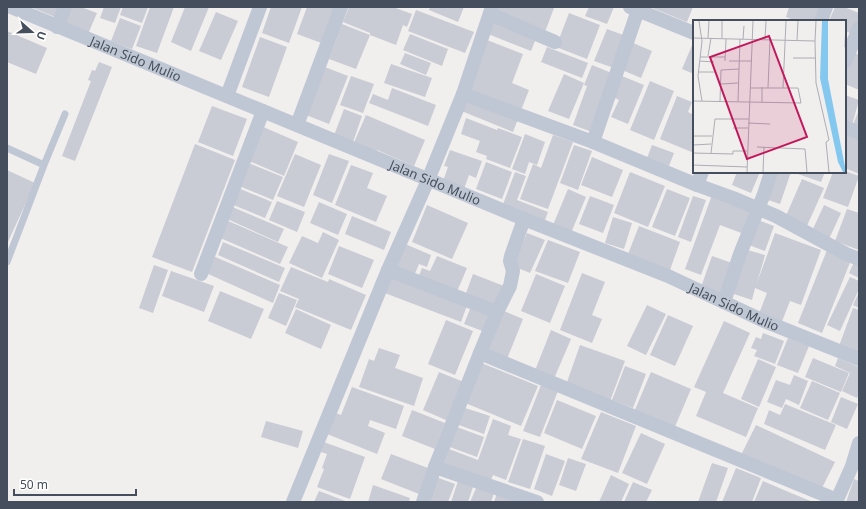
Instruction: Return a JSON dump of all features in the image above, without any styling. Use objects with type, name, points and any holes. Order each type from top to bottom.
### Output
[{"type":"street","name":"Jalan Sido Mulio","points":[[11,7],[428,180],[668,276],[764,321],[859,359]]},
{"type":"street","points":[[57,27],[64,7]]},
{"type":"street","points":[[227,96],[260,7]]},
{"type":"street","points":[[297,125],[341,7]]},
{"type":"street","points":[[821,20],[826,7]]},
{"type":"street","points":[[593,142],[634,8],[693,33]]},
{"type":"street","points":[[293,502],[388,270],[428,180],[463,94],[491,10],[555,42]]},
{"type":"street","points":[[846,60],[859,28]]},
{"type":"street","points":[[463,94],[593,142],[699,178],[758,209],[776,216],[846,254],[859,259]]},
{"type":"street","points":[[200,274],[263,111]]},
{"type":"street","points":[[846,127],[859,133]]},
{"type":"street","points":[[724,302],[740,254],[771,173]]},
{"type":"street","points":[[423,502],[435,467],[480,353],[513,278],[513,271],[510,261],[524,219]]},
{"type":"street","points":[[388,270],[497,312]]},
{"type":"street","points":[[480,353],[837,501],[856,467],[859,444]]},
{"type":"street","points":[[435,467],[537,502]]},
{"type":"lane","points":[[7,262],[65,114]]},
{"type":"lane","points":[[7,148],[44,165]]},
{"type":"building","points":[[31,7],[60,7],[55,17]]},
{"type":"building","points":[[71,7],[81,7],[97,13],[88,34],[64,26]]},
{"type":"building","points":[[104,7],[121,7],[115,23],[100,18]]},
{"type":"building","points":[[123,7],[148,7],[142,23],[120,15]]},
{"type":"building","points":[[150,7],[174,7],[157,53],[136,46]]},
{"type":"building","points":[[185,7],[209,7],[191,51],[171,42]]},
{"type":"building","points":[[271,7],[302,7],[289,43],[262,33]]},
{"type":"building","points":[[307,7],[338,7],[324,44],[297,34]]},
{"type":"building","points":[[349,7],[393,7],[412,14],[407,27],[403,25],[396,45],[343,22]]},
{"type":"building","points":[[430,7],[464,7],[458,22],[429,10]]},
{"type":"building","points":[[496,7],[554,8],[545,32],[493,12]]},
{"type":"building","points":[[589,7],[614,7],[607,24],[585,16]]},
{"type":"building","points":[[650,7],[693,7],[687,22]]},
{"type":"building","points":[[789,7],[823,7],[817,20],[794,20],[786,17]]},
{"type":"building","points":[[835,7],[844,7],[859,13],[859,19],[853,34],[846,31],[846,20],[829,20]]},
{"type":"building","points":[[416,10],[474,32],[465,53],[408,31]]},
{"type":"building","points":[[216,12],[238,21],[221,60],[199,51]]},
{"type":"building","points":[[569,13],[600,25],[587,59],[556,47]]},
{"type":"building","points":[[120,18],[141,26],[132,49],[111,41]]},
{"type":"building","points":[[494,19],[537,36],[531,51],[488,34]]},
{"type":"building","points":[[342,24],[370,35],[356,69],[329,59]]},
{"type":"building","points":[[607,29],[626,36],[614,68],[594,61]]},
{"type":"building","points":[[7,31],[47,48],[36,74],[7,62]]},
{"type":"building","points":[[410,34],[448,49],[442,66],[403,50]]},
{"type":"building","points":[[260,37],[287,47],[269,97],[242,87]]},
{"type":"building","points":[[487,40],[523,54],[512,83],[529,90],[520,113],[467,91]]},
{"type":"building","points":[[633,43],[652,51],[641,78],[622,70]]},
{"type":"building","points":[[693,43],[693,74],[682,69]]},
{"type":"building","points":[[547,47],[588,63],[582,78],[541,62]]},
{"type":"building","points":[[852,52],[859,55],[859,90],[846,84],[846,67]]},
{"type":"building","points":[[405,53],[431,63],[426,75],[400,64]]},
{"type":"building","points":[[99,62],[112,67],[75,161],[62,156],[91,81],[88,80],[92,70],[95,71]]},
{"type":"building","points":[[391,64],[432,78],[425,97],[384,83]]},
{"type":"building","points":[[592,65],[614,74],[592,132],[573,125],[587,86],[584,85]]},
{"type":"building","points":[[325,67],[348,76],[329,124],[306,115]]},
{"type":"building","points":[[564,74],[584,83],[569,119],[548,111]]},
{"type":"building","points":[[351,76],[374,84],[363,113],[340,105]]},
{"type":"building","points":[[622,76],[644,85],[628,124],[611,117],[619,100],[613,97]]},
{"type":"building","points":[[650,81],[674,91],[654,140],[630,130]]},
{"type":"building","points":[[392,88],[436,105],[428,126],[369,103],[373,94],[388,100]]},
{"type":"building","points":[[846,95],[859,100],[852,125],[846,123]]},
{"type":"building","points":[[677,96],[692,102],[688,112],[693,114],[693,153],[660,139]]},
{"type":"building","points":[[465,97],[518,119],[513,132],[459,110]]},
{"type":"building","points":[[212,106],[247,119],[233,156],[198,142]]},
{"type":"building","points":[[344,109],[362,116],[352,145],[333,138]]},
{"type":"building","points":[[859,110],[859,130],[852,127]]},
{"type":"building","points":[[366,115],[425,140],[414,166],[377,150],[375,156],[352,147]]},
{"type":"building","points":[[466,118],[497,130],[498,128],[522,137],[510,168],[486,159],[487,156],[476,152],[480,141],[461,134]]},
{"type":"building","points":[[261,126],[298,142],[284,176],[247,160]]},
{"type":"building","points":[[846,132],[859,138],[859,174],[846,168]]},
{"type":"building","points":[[525,134],[545,142],[537,165],[529,162],[525,174],[512,169]]},
{"type":"building","points":[[553,135],[573,142],[548,209],[520,199],[533,164],[541,168]]},
{"type":"building","points":[[195,144],[235,160],[192,272],[152,257]]},
{"type":"building","points":[[574,145],[592,151],[578,190],[560,183]]},
{"type":"building","points":[[652,145],[674,153],[669,166],[647,158]]},
{"type":"building","points":[[450,150],[482,161],[476,178],[469,175],[464,189],[443,181],[448,167],[444,166]]},
{"type":"building","points":[[295,154],[321,165],[304,207],[277,196]]},
{"type":"building","points":[[329,154],[349,161],[332,203],[313,195]]},
{"type":"building","points":[[592,157],[623,170],[612,197],[581,185]]},
{"type":"building","points":[[246,162],[283,177],[273,200],[237,185]]},
{"type":"building","points":[[486,162],[512,172],[502,199],[476,189]]},
{"type":"building","points":[[351,165],[373,173],[367,188],[387,196],[376,222],[335,205]]},
{"type":"building","points":[[7,170],[35,183],[7,244]]},
{"type":"building","points":[[846,171],[859,176],[848,207],[823,198],[833,173],[846,173]]},
{"type":"building","points":[[515,172],[526,176],[517,200],[548,212],[544,223],[502,207]]},
{"type":"building","points":[[630,172],[665,186],[648,227],[614,213]]},
{"type":"building","points":[[737,173],[760,173],[751,193],[732,185]]},
{"type":"building","points":[[775,173],[791,173],[780,204],[765,199]]},
{"type":"building","points":[[795,173],[825,173],[821,182]]},
{"type":"building","points":[[802,179],[824,188],[806,228],[785,218]]},
{"type":"building","points":[[238,188],[272,202],[265,218],[231,204]]},
{"type":"building","points":[[568,189],[586,197],[571,233],[553,225]]},
{"type":"building","points":[[667,189],[690,198],[675,236],[652,227]]},
{"type":"building","points":[[712,195],[753,210],[744,234],[720,225],[701,275],[685,269]]},
{"type":"building","points":[[590,196],[614,205],[603,233],[579,224]]},
{"type":"building","points":[[693,196],[706,200],[691,242],[678,237]]},
{"type":"building","points":[[277,201],[305,212],[297,232],[269,220]]},
{"type":"building","points":[[319,202],[347,214],[338,235],[310,223]]},
{"type":"building","points":[[427,205],[468,223],[452,259],[412,242]]},
{"type":"building","points":[[824,205],[841,213],[829,239],[812,231]]},
{"type":"building","points":[[230,206],[284,229],[278,242],[225,218]]},
{"type":"building","points":[[847,209],[859,213],[859,250],[835,241]]},
{"type":"building","points":[[352,216],[391,232],[384,250],[345,234]]},
{"type":"building","points":[[613,217],[632,223],[624,249],[605,243]]},
{"type":"building","points":[[226,220],[288,247],[280,264],[218,237]]},
{"type":"building","points":[[758,220],[774,226],[765,251],[749,245]]},
{"type":"building","points":[[639,226],[680,242],[670,270],[628,254]]},
{"type":"building","points":[[323,232],[339,240],[322,278],[289,263],[302,236],[318,243]]},
{"type":"building","points":[[527,233],[545,240],[530,273],[513,266]]},
{"type":"building","points":[[775,233],[821,250],[801,305],[790,301],[781,324],[758,316],[767,293],[755,288],[752,300],[731,293],[744,249],[765,255],[757,283]]},
{"type":"building","points":[[548,240],[580,252],[568,283],[535,271]]},
{"type":"building","points":[[223,242],[285,268],[279,282],[218,255]]},
{"type":"building","points":[[405,244],[431,255],[427,267],[419,264],[414,276],[395,268]]},
{"type":"building","points":[[339,246],[374,260],[362,288],[328,274]]},
{"type":"building","points":[[827,250],[851,260],[822,333],[798,323]]},
{"type":"building","points":[[213,256],[280,285],[273,303],[206,273]]},
{"type":"building","points":[[437,256],[467,268],[456,294],[418,278],[422,268],[430,271]]},
{"type":"building","points":[[712,256],[735,264],[725,295],[701,287]]},
{"type":"building","points":[[855,260],[859,261],[859,278],[849,273]]},
{"type":"building","points":[[154,265],[168,270],[153,313],[139,308]]},
{"type":"building","points":[[291,267],[328,282],[329,279],[366,295],[351,330],[295,307],[299,299],[280,291]]},
{"type":"building","points":[[171,271],[214,286],[204,312],[162,296]]},
{"type":"building","points":[[390,272],[468,303],[461,322],[382,292]]},
{"type":"building","points":[[582,273],[605,282],[592,315],[602,319],[592,343],[560,330]]},
{"type":"building","points":[[473,274],[504,286],[496,308],[465,296]]},
{"type":"building","points":[[536,274],[565,286],[550,323],[521,311]]},
{"type":"building","points":[[850,277],[859,281],[859,289],[840,331],[827,325]]},
{"type":"building","points":[[220,291],[264,309],[251,339],[208,321]]},
{"type":"building","points":[[859,292],[859,308],[853,305]]},
{"type":"building","points":[[279,293],[297,300],[286,326],[268,318]]},
{"type":"building","points":[[472,304],[492,312],[485,332],[464,324]]},
{"type":"building","points":[[647,305],[666,314],[646,355],[627,346]]},
{"type":"building","points":[[853,308],[859,310],[859,354],[839,346]]},
{"type":"building","points":[[296,309],[331,325],[321,349],[285,333]]},
{"type":"building","points":[[504,311],[523,319],[507,359],[488,351]]},
{"type":"building","points":[[668,315],[693,326],[675,366],[650,355]]},
{"type":"building","points":[[446,320],[473,331],[455,375],[428,364]]},
{"type":"building","points":[[724,321],[750,333],[723,393],[758,408],[746,437],[696,416],[706,392],[694,387]]},
{"type":"building","points":[[551,330],[571,339],[553,381],[534,373]]},
{"type":"building","points":[[763,333],[784,341],[775,364],[754,356],[757,350],[751,348],[756,337],[761,339]]},
{"type":"building","points":[[788,338],[809,346],[798,373],[777,365]]},
{"type":"building","points":[[580,345],[625,361],[610,401],[566,385]]},
{"type":"building","points":[[379,348],[400,355],[395,368],[423,378],[414,406],[359,387],[369,359],[374,361]]},
{"type":"building","points":[[813,358],[849,373],[841,392],[805,377]]},
{"type":"building","points":[[838,358],[859,367],[859,394],[857,398],[842,391],[850,373],[835,366]]},
{"type":"building","points":[[758,359],[776,367],[759,407],[741,399]]},
{"type":"building","points":[[479,362],[538,386],[521,426],[463,402]]},
{"type":"building","points":[[625,366],[646,374],[633,408],[612,400]]},
{"type":"building","points":[[439,372],[464,382],[448,421],[423,410]]},
{"type":"building","points":[[651,372],[691,389],[674,429],[634,412]]},
{"type":"building","points":[[794,375],[808,381],[799,405],[786,399],[782,408],[767,402],[776,380],[790,385]]},
{"type":"building","points":[[812,381],[840,393],[828,420],[800,408]]},
{"type":"building","points":[[541,385],[558,391],[540,437],[523,431]]},
{"type":"building","points":[[352,387],[404,406],[396,429],[370,420],[368,426],[385,433],[377,454],[327,434],[336,413],[341,415]]},
{"type":"building","points":[[841,397],[858,404],[847,429],[831,422]]},
{"type":"building","points":[[557,400],[596,416],[582,449],[544,433]]},
{"type":"building","points":[[785,404],[836,425],[825,450],[764,424],[769,410],[780,415]]},
{"type":"building","points":[[462,407],[490,416],[484,434],[456,424]]},
{"type":"building","points":[[412,410],[445,423],[435,449],[402,436]]},
{"type":"building","points":[[601,412],[636,426],[618,473],[581,459]]},
{"type":"building","points":[[493,419],[511,426],[508,435],[521,439],[506,480],[493,475],[490,483],[443,466],[449,449],[478,460]]},
{"type":"building","points":[[266,421],[303,431],[298,448],[261,437]]},
{"type":"building","points":[[756,425],[835,462],[820,492],[741,455]]},
{"type":"building","points":[[454,426],[484,437],[477,457],[447,446]]},
{"type":"building","points":[[641,433],[665,444],[647,484],[622,473]]},
{"type":"building","points":[[523,439],[545,446],[530,489],[508,482]]},
{"type":"building","points":[[321,441],[365,457],[350,499],[317,487],[324,469],[322,468],[327,454],[318,451]]},
{"type":"building","points":[[391,454],[428,468],[419,494],[381,479]]},
{"type":"building","points":[[546,454],[565,461],[552,496],[534,489]]},
{"type":"building","points":[[568,458],[586,464],[576,491],[559,485]]},
{"type":"building","points":[[712,463],[728,468],[716,502],[698,502]]},
{"type":"building","points":[[736,468],[761,478],[752,502],[722,502]]},
{"type":"building","points":[[611,475],[629,484],[621,502],[599,502]]},
{"type":"building","points":[[436,477],[455,484],[448,502],[426,502]]},
{"type":"building","points":[[854,479],[859,481],[859,502],[846,502]]},
{"type":"building","points":[[458,481],[473,487],[468,502],[451,502]]},
{"type":"building","points":[[763,481],[791,493],[813,502],[754,502]]},
{"type":"building","points":[[633,482],[652,490],[646,502],[624,502]]},
{"type":"building","points":[[373,485],[410,498],[409,502],[368,502]]},
{"type":"building","points":[[477,486],[494,493],[491,502],[470,502]]},
{"type":"building","points":[[319,491],[348,502],[314,502]]},
{"type":"building","points":[[497,493],[520,502],[494,502]]}]
